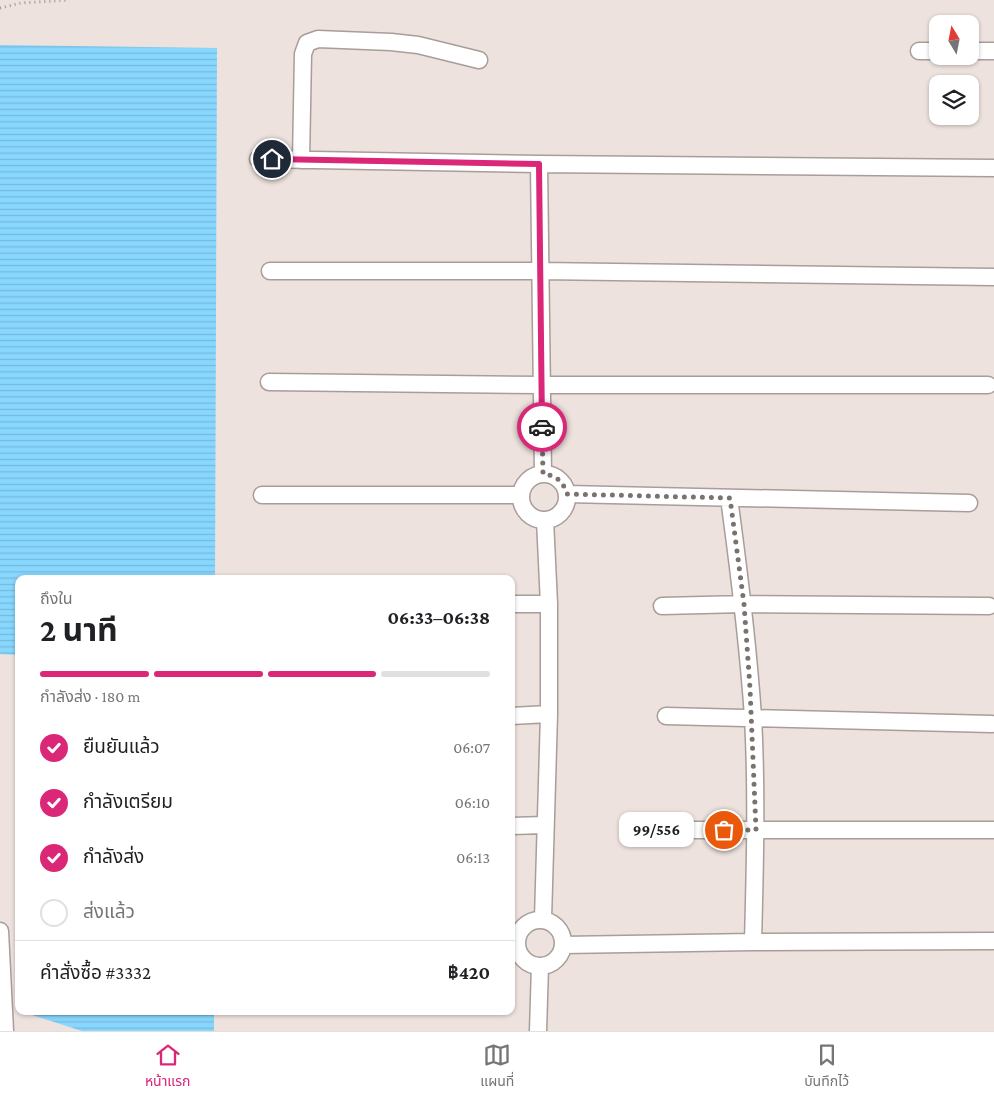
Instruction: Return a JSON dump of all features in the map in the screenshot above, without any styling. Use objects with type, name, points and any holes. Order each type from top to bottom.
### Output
[{"type":"street","points":[[300,160],[303,54],[307,43],[318,39],[391,42],[418,45],[479,60]]},
{"type":"street","points":[[919,51],[929,51]]},
{"type":"street","points":[[979,51],[994,51]]},
{"type":"street","points":[[258,159],[539,164],[994,168]]},
{"type":"street","points":[[539,164],[543,474]]},
{"type":"street","points":[[270,271],[540,270],[994,277]]},
{"type":"street","points":[[269,382],[541,385],[988,385]]},
{"type":"street","points":[[543,474],[552,475],[559,479],[567,494],[564,509],[559,515],[545,520],[530,516],[524,510],[520,495],[530,478],[543,474]]},
{"type":"street","points":[[567,494],[969,503]]},
{"type":"street","points":[[262,495],[520,495]]},
{"type":"street","points":[[730,498],[744,604],[753,719],[756,830],[753,942]]},
{"type":"street","points":[[543,920],[549,714],[549,604],[545,520]]},
{"type":"street","points":[[515,604],[549,604]]},
{"type":"street","points":[[662,606],[744,604],[989,606]]},
{"type":"street","points":[[515,716],[549,714]]},
{"type":"street","points":[[666,716],[992,724]]},
{"type":"street","points":[[515,826],[545,825]]},
{"type":"street","points":[[676,830],[994,830]]},
{"type":"street","points":[[515,939],[522,927],[528,922],[543,920],[556,926],[560,931],[563,944],[561,953],[556,960],[540,966],[525,962],[515,944]]},
{"type":"street","points":[[0,931],[5,1031]]},
{"type":"street","points":[[563,944],[994,941]]},
{"type":"street","points":[[538,1031],[540,966]]},
{"type":"path","points":[[0,8],[21,2],[69,0]]},
{"type":"water","points":[[0,45],[217,48],[215,575],[15,575],[15,655],[0,654]]},
{"type":"water","points":[[32,1015],[214,1015],[214,1031],[82,1031]]},
{"type":"way so far","points":[[542,427],[543,474],[552,475],[559,479],[567,494],[730,498],[744,604],[753,719],[756,830],[724,830]]},
{"type":"place","name":"99/556","points":[[724,830]]},
{"type":"route","points":[[272,159],[539,164],[542,427]]}]
